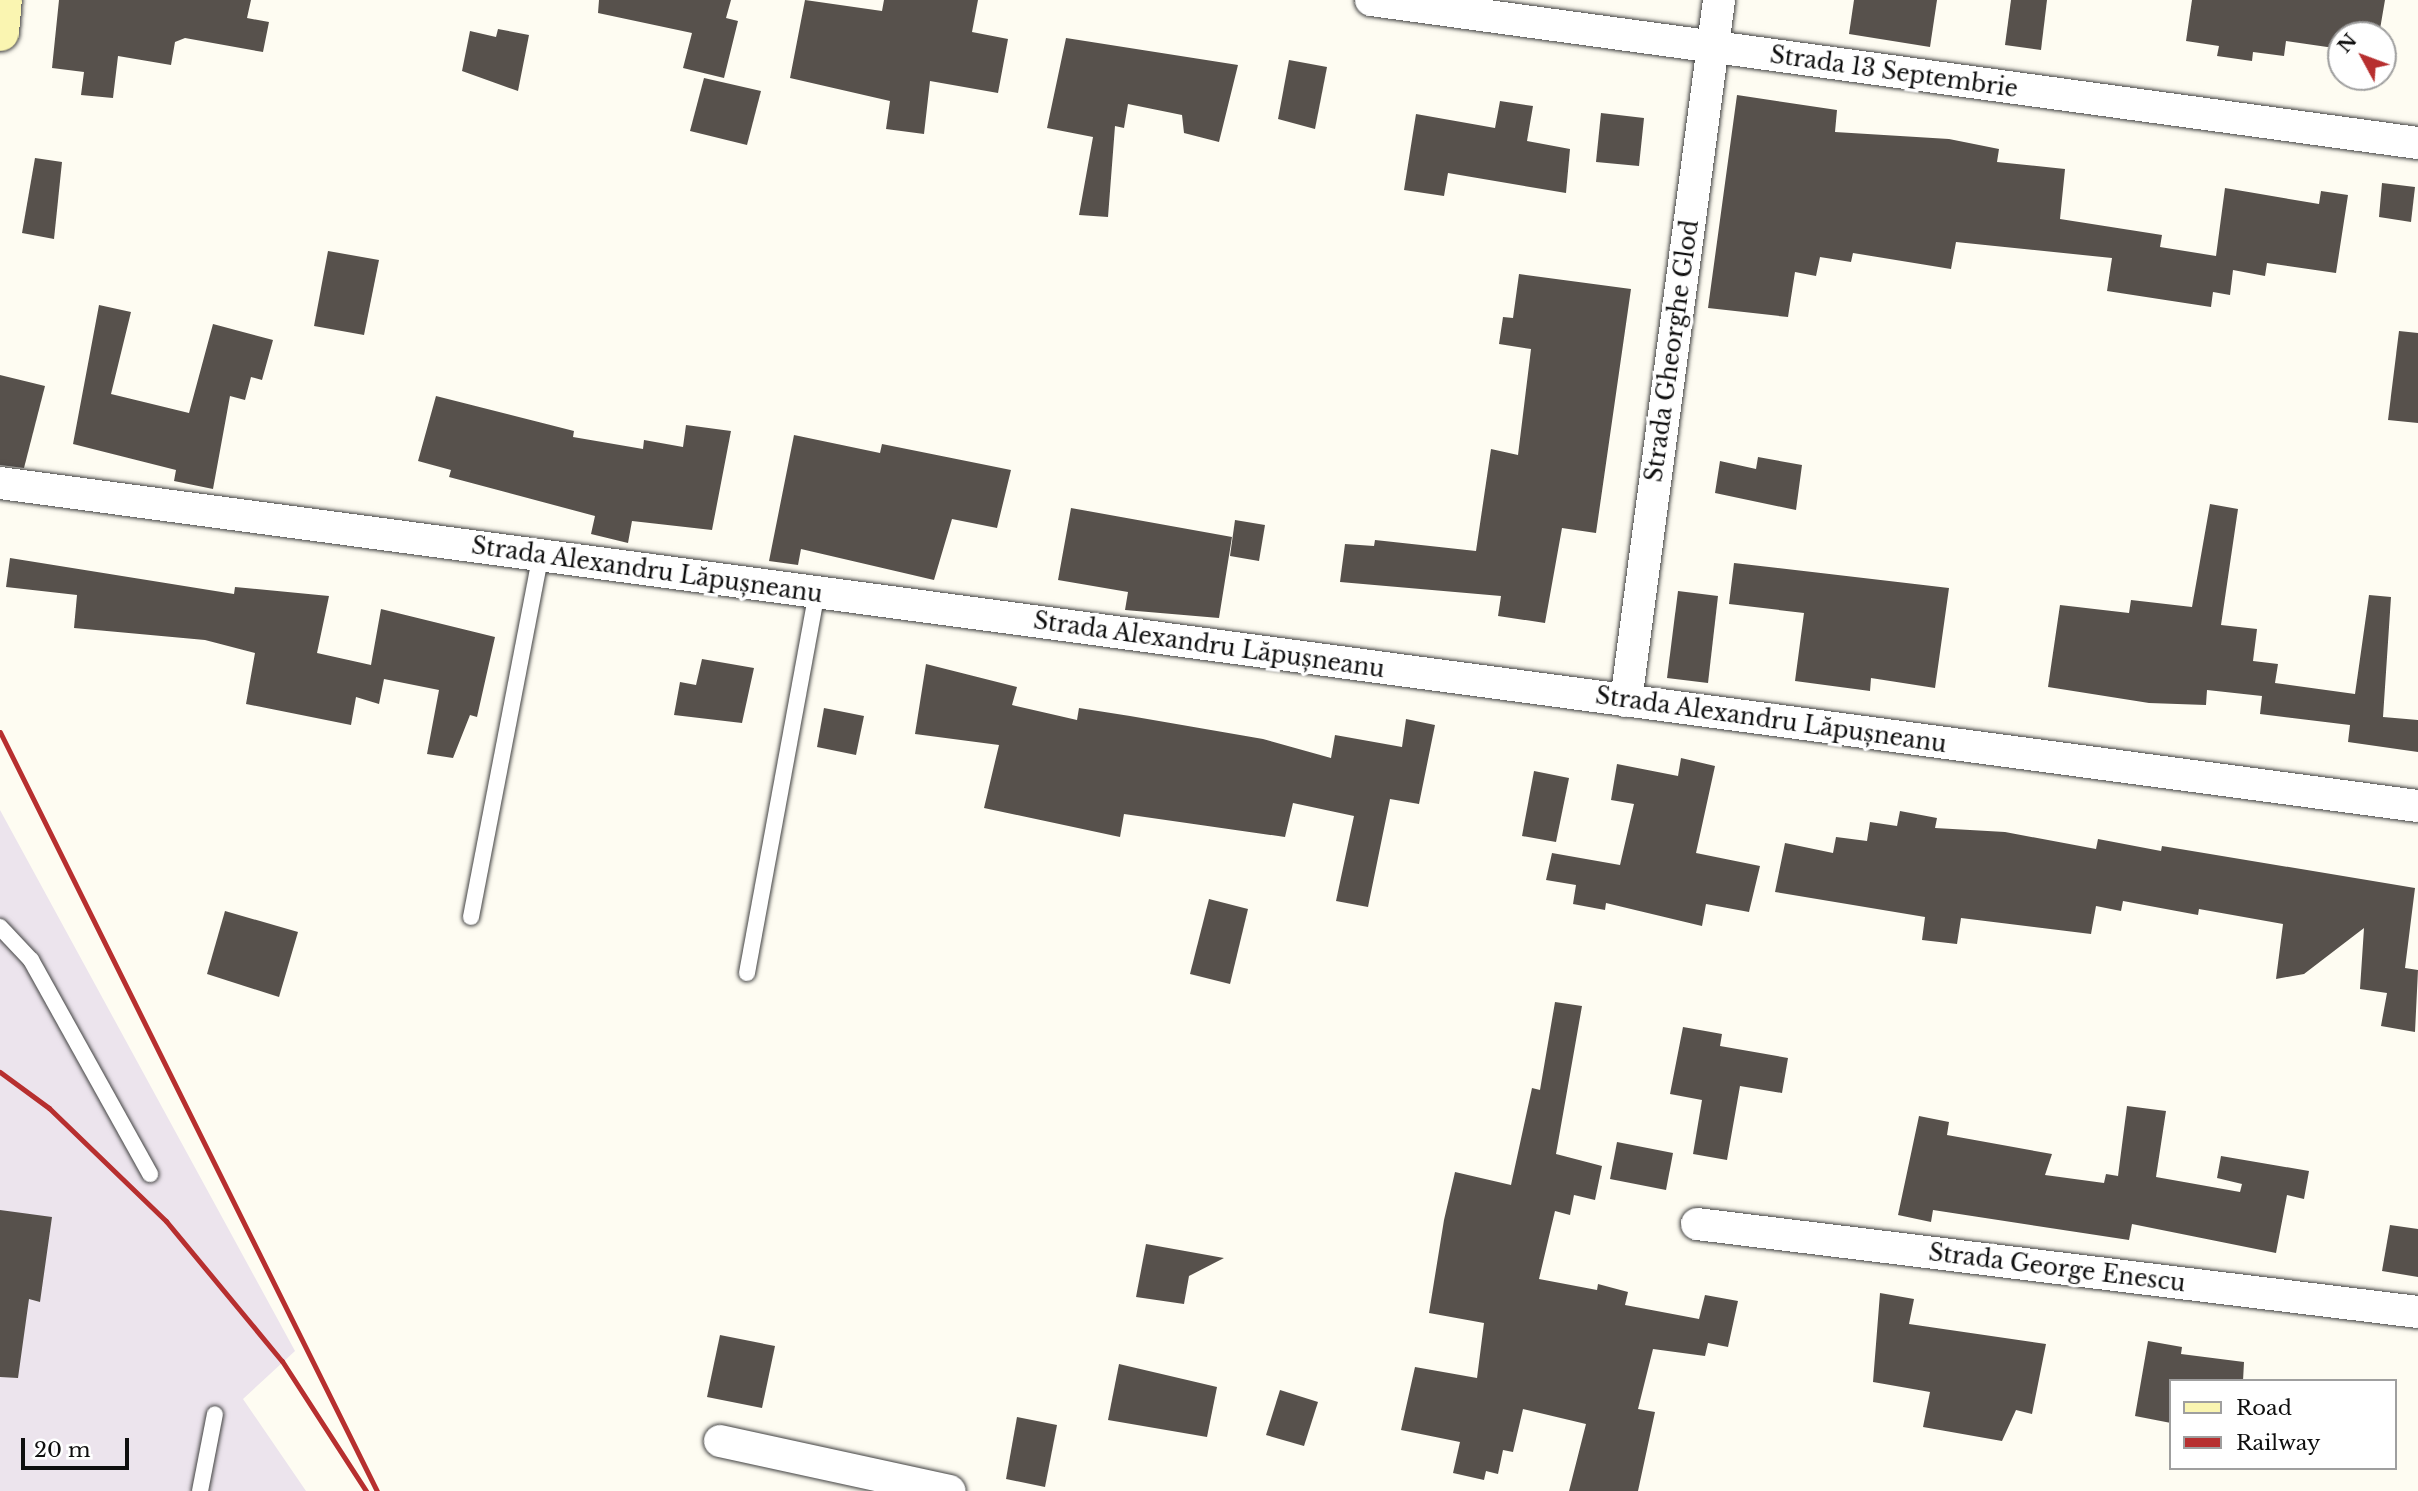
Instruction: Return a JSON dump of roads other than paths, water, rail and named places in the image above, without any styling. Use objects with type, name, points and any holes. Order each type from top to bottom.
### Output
[{"type":"main road","points":[[0,32],[3,0]]},
{"type":"street","name":"Strada 13 Septembrie","points":[[1371,0],[2418,143]]},
{"type":"street","name":"Strada Gheorghe Glod","points":[[1626,701],[1718,0]]},
{"type":"street","name":"Strada Alexandru Lăpușneanu","points":[[0,483],[2418,807]]},
{"type":"street","name":"Strada George Enescu","points":[[1697,1224],[2418,1312]]},
{"type":"street","points":[[720,1441],[950,1491]]},
{"type":"lane","points":[[471,917],[541,555]]},
{"type":"lane","points":[[747,973],[817,593]]},
{"type":"lane","points":[[0,927],[31,960],[150,1174]]},
{"type":"lane","points":[[201,1491],[215,1414]]},
{"type":"railway","points":[[0,732],[377,1491]]},
{"type":"railway","points":[[0,1072],[49,1108],[166,1221],[282,1361],[366,1491]]}]
